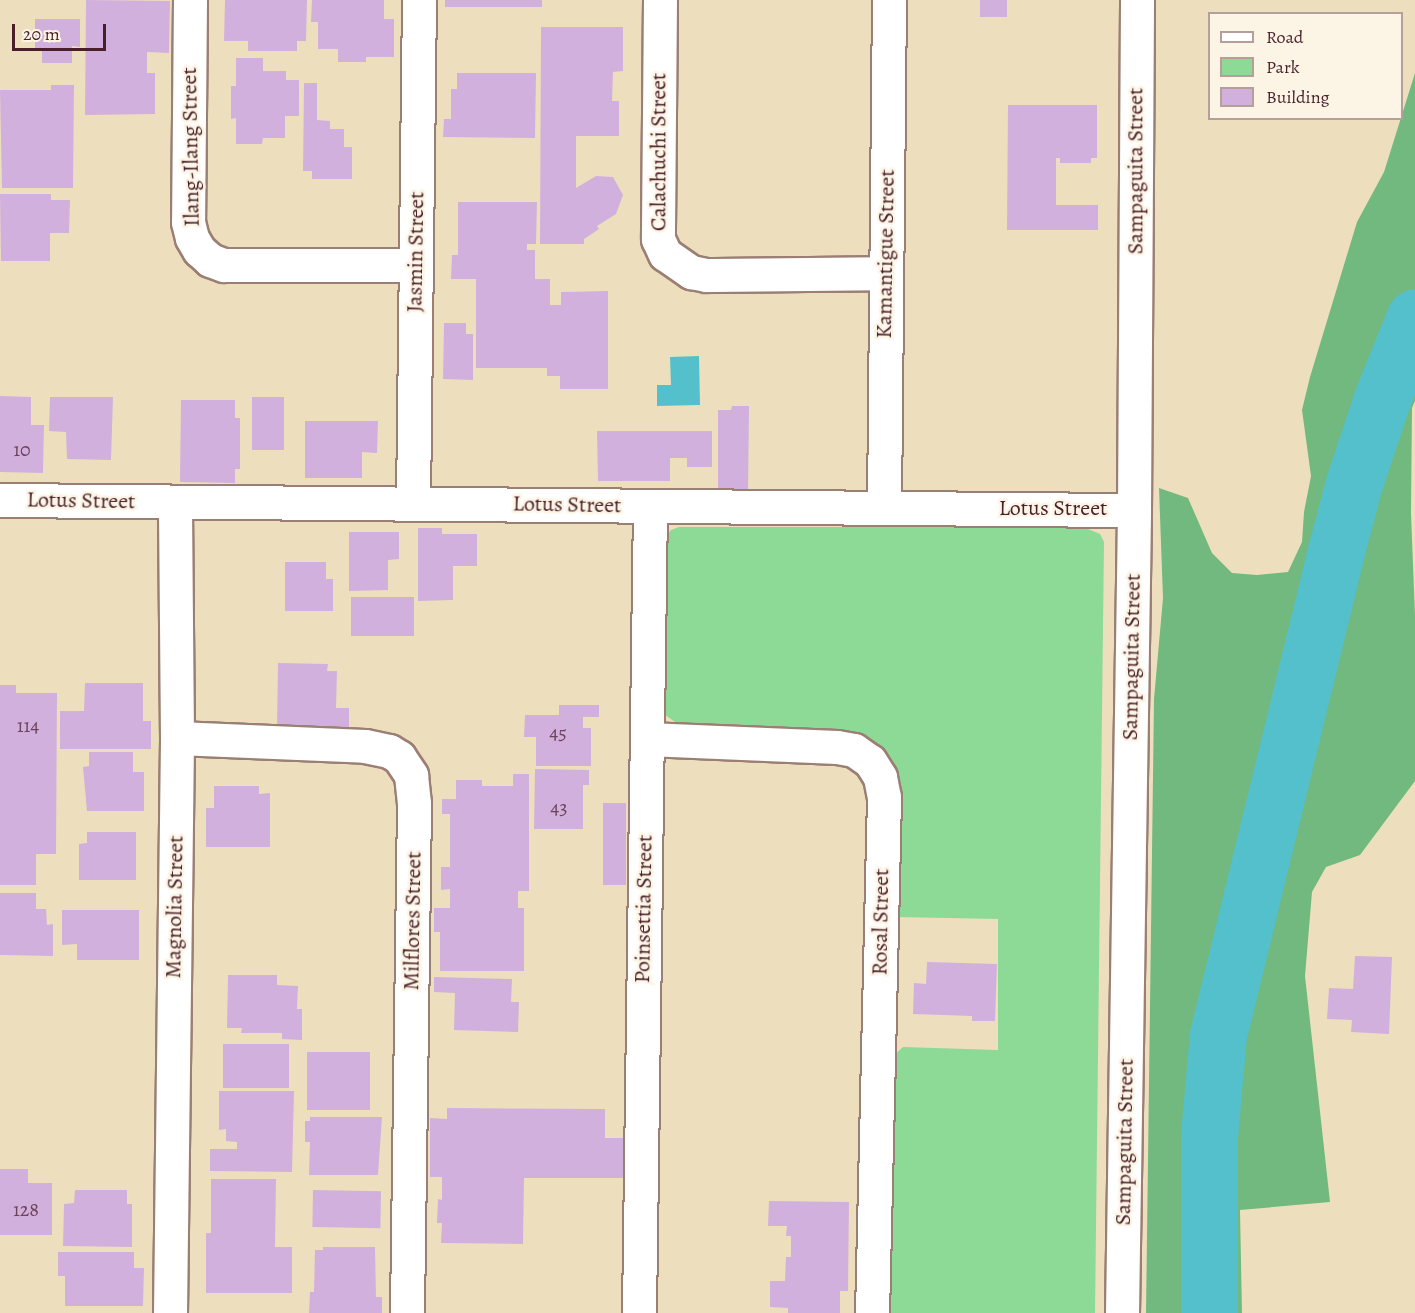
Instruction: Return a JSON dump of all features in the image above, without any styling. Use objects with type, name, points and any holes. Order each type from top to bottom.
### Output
[{"type":"street","name":"Ilang-Ilang Street","points":[[190,0],[188,222],[192,238],[199,250],[210,260],[224,265],[416,265]]},
{"type":"street","name":"Jasmin Street","points":[[413,504],[419,0]]},
{"type":"street","name":"Calachuchi Street","points":[[660,0],[658,239],[664,254],[691,272],[706,275],[886,273]]},
{"type":"street","name":"Kamantigue Street","points":[[884,508],[889,0]]},
{"type":"street","name":"Sampaguita Street","points":[[1122,1313],[1134,510],[1137,0]]},
{"type":"street","name":"Lotus Street","points":[[0,500],[1134,510]]},
{"type":"street","name":"Magnolia Street","points":[[170,1313],[177,738],[176,502]]},
{"type":"street","name":"Poinsettia Street","points":[[639,1313],[650,506]]},
{"type":"street","name":"Milflores Street","points":[[177,738],[365,746],[389,751],[399,757],[411,775],[414,803],[407,1313]]},
{"type":"street","name":"Rosal Street","points":[[647,739],[837,747],[854,750],[870,761],[880,777],[884,797],[872,1313]]},
{"type":"green space","points":[[1415,73],[1415,401],[1412,408],[1411,513],[1415,616],[1415,781],[1360,855],[1326,867],[1312,892],[1305,976],[1330,1202],[1240,1210],[1242,1313],[1146,1313],[1154,699],[1163,598],[1159,488],[1188,498],[1212,553],[1232,573],[1257,575],[1288,572],[1302,542],[1304,512],[1311,476],[1302,410],[1310,377],[1357,222],[1384,172],[1400,120],[1403,120],[1403,111]]},
{"type":"green space","points":[[679,527],[1083,527],[1100,534],[1104,542],[1095,1313],[887,1313],[892,1057],[903,1047],[998,1050],[998,919],[895,917],[895,770],[890,758],[870,739],[846,732],[679,725],[664,714],[662,705],[665,537],[671,530]]},
{"type":"water","points":[[699,356],[700,405],[657,406],[657,385],[671,385],[670,357]]},
{"type":"building","points":[[86,0],[170,1],[169,53],[147,52],[147,73],[155,73],[155,114],[85,115]]},
{"type":"building","points":[[225,0],[307,0],[306,41],[297,41],[297,51],[248,51],[248,41],[224,41]]},
{"type":"building","points":[[312,0],[384,0],[384,19],[394,19],[394,57],[366,57],[366,62],[338,62],[338,49],[318,49],[318,22],[311,22]]},
{"type":"building","points":[[445,0],[542,0],[542,7],[445,7]]},
{"type":"building","points":[[980,0],[1007,0],[1007,17],[980,17]]},
{"type":"building","points":[[35,19],[80,19],[80,47],[72,46],[72,63],[42,63],[42,48],[35,49]]},
{"type":"building","points":[[541,27],[623,27],[623,71],[613,72],[612,101],[619,101],[619,136],[576,136],[576,188],[596,176],[613,177],[623,195],[616,214],[597,226],[599,229],[584,239],[584,244],[540,244]]},
{"type":"building","points":[[236,58],[263,58],[263,71],[286,71],[286,80],[299,80],[299,116],[285,116],[285,138],[263,138],[262,144],[236,144],[236,118],[231,119],[231,86],[236,86]]},
{"type":"building","points":[[457,73],[536,73],[535,138],[443,137],[444,119],[451,119],[451,89],[457,89]]},
{"type":"building","points":[[304,83],[317,83],[317,120],[330,121],[330,129],[344,129],[344,147],[352,147],[352,179],[312,179],[312,171],[303,171]]},
{"type":"building","points":[[51,85],[74,85],[73,188],[2,188],[0,90],[51,90]]},
{"type":"building","points":[[1008,105],[1097,105],[1097,158],[1091,158],[1091,163],[1060,163],[1060,158],[1056,158],[1056,205],[1098,205],[1098,230],[1007,230]]},
{"type":"building","points":[[0,194],[51,194],[51,200],[70,200],[69,233],[50,233],[50,261],[1,261]]},
{"type":"building","points":[[458,202],[537,202],[536,244],[527,244],[527,250],[535,250],[535,279],[550,279],[550,305],[561,305],[561,292],[608,291],[608,389],[560,389],[560,376],[547,376],[547,368],[476,368],[476,279],[451,279],[452,255],[458,255]]},
{"type":"building","points":[[444,323],[466,323],[466,334],[473,334],[473,380],[443,379]]},
{"type":"building","points":[[0,396],[31,397],[31,425],[44,425],[43,473],[0,472]]},
{"type":"building","points":[[50,397],[113,397],[111,460],[67,459],[66,432],[49,431]]},
{"type":"building","points":[[252,397],[284,397],[284,450],[252,450]]},
{"type":"building","points":[[181,400],[235,400],[235,418],[240,418],[240,469],[235,469],[235,483],[180,482]]},
{"type":"building","points":[[732,406],[749,406],[748,494],[718,494],[718,410],[731,410]]},
{"type":"building","points":[[305,421],[378,421],[377,453],[362,452],[362,478],[305,478]]},
{"type":"building","points":[[597,431],[712,431],[712,467],[687,467],[687,458],[670,458],[670,481],[598,481]]},
{"type":"building","points":[[418,528],[442,528],[442,534],[477,534],[477,566],[453,566],[453,600],[418,601]]},
{"type":"building","points":[[349,532],[399,532],[399,559],[388,560],[388,590],[349,591]]},
{"type":"building","points":[[285,562],[326,562],[326,579],[333,579],[333,611],[285,611]]},
{"type":"building","points":[[351,597],[414,597],[414,636],[351,636]]},
{"type":"building","points":[[278,663],[328,664],[327,671],[337,671],[336,708],[349,708],[349,729],[277,727]]},
{"type":"building","points":[[85,683],[143,683],[143,721],[151,721],[151,749],[60,749],[60,711],[84,711]]},
{"type":"building","points":[[0,685],[16,685],[16,693],[57,693],[56,854],[36,854],[36,885],[0,885]]},
{"type":"building","points":[[559,705],[599,705],[599,717],[583,717],[583,728],[591,728],[591,766],[536,766],[536,737],[524,737],[525,715],[559,715]]},
{"type":"building","points":[[89,752],[133,752],[133,772],[144,772],[144,811],[87,811],[83,767],[89,766]]},
{"type":"building","points":[[535,769],[589,770],[589,785],[583,785],[583,829],[534,829]]},
{"type":"building","points":[[513,774],[529,774],[529,891],[518,891],[518,908],[524,908],[524,971],[440,971],[440,932],[434,932],[434,908],[450,908],[450,889],[441,890],[441,867],[450,867],[450,814],[442,814],[442,799],[456,799],[456,780],[482,780],[482,786],[513,786]]},
{"type":"building","points":[[214,786],[259,786],[259,794],[270,793],[270,847],[206,847],[206,808],[214,808]]},
{"type":"building","points":[[603,803],[626,803],[626,885],[603,885]]},
{"type":"building","points":[[87,832],[136,832],[136,880],[79,880],[79,844],[87,843]]},
{"type":"building","points":[[0,893],[36,893],[36,909],[46,909],[47,925],[53,924],[53,956],[0,955]]},
{"type":"building","points":[[62,910],[139,910],[139,960],[77,960],[77,944],[62,945]]},
{"type":"building","points":[[1355,956],[1392,957],[1389,1034],[1351,1032],[1352,1020],[1327,1019],[1329,988],[1353,989]]},
{"type":"building","points":[[927,962],[997,964],[995,1021],[972,1021],[972,1016],[913,1014],[914,983],[926,984]]},
{"type":"building","points":[[228,975],[277,975],[277,985],[298,986],[297,1009],[302,1009],[302,1040],[282,1039],[282,1033],[241,1033],[242,1028],[227,1028]]},
{"type":"building","points":[[434,977],[512,979],[511,1002],[519,1002],[518,1032],[454,1030],[455,993],[434,992]]},
{"type":"building","points":[[223,1044],[289,1044],[289,1088],[223,1088]]},
{"type":"building","points":[[307,1052],[370,1052],[370,1110],[307,1110]]},
{"type":"building","points":[[219,1091],[294,1091],[292,1172],[210,1171],[210,1149],[237,1149],[237,1142],[226,1141],[226,1129],[219,1130]]},
{"type":"building","points":[[447,1108],[605,1109],[605,1138],[623,1138],[623,1178],[524,1178],[523,1244],[441,1243],[442,1223],[437,1223],[438,1199],[442,1200],[442,1177],[430,1177],[430,1118],[447,1119]]},
{"type":"building","points":[[310,1117],[382,1117],[378,1175],[309,1175],[310,1142],[305,1142],[305,1121],[310,1121]]},
{"type":"building","points":[[0,1169],[28,1169],[28,1183],[52,1183],[52,1235],[0,1235]]},
{"type":"building","points":[[211,1179],[276,1179],[275,1247],[292,1247],[292,1293],[206,1293],[206,1233],[211,1233]]},
{"type":"building","points":[[75,1190],[127,1190],[127,1204],[132,1204],[132,1247],[63,1246],[64,1204],[74,1203]]},
{"type":"building","points":[[313,1190],[381,1191],[380,1228],[312,1227]]},
{"type":"building","points":[[769,1201],[849,1202],[848,1291],[840,1291],[840,1313],[788,1313],[788,1308],[770,1307],[770,1281],[785,1281],[786,1257],[791,1257],[791,1236],[786,1236],[787,1226],[768,1226]]},
{"type":"building","points":[[323,1247],[375,1247],[376,1297],[382,1297],[382,1313],[309,1313],[310,1292],[314,1292],[315,1250],[323,1250]]},
{"type":"building","points":[[58,1252],[134,1252],[134,1268],[144,1268],[143,1306],[65,1306],[65,1276],[58,1276]]},
{"type":"waterway","points":[[1209,1313],[1209,1135],[1218,1035],[1354,483],[1382,399],[1415,317]]}]
